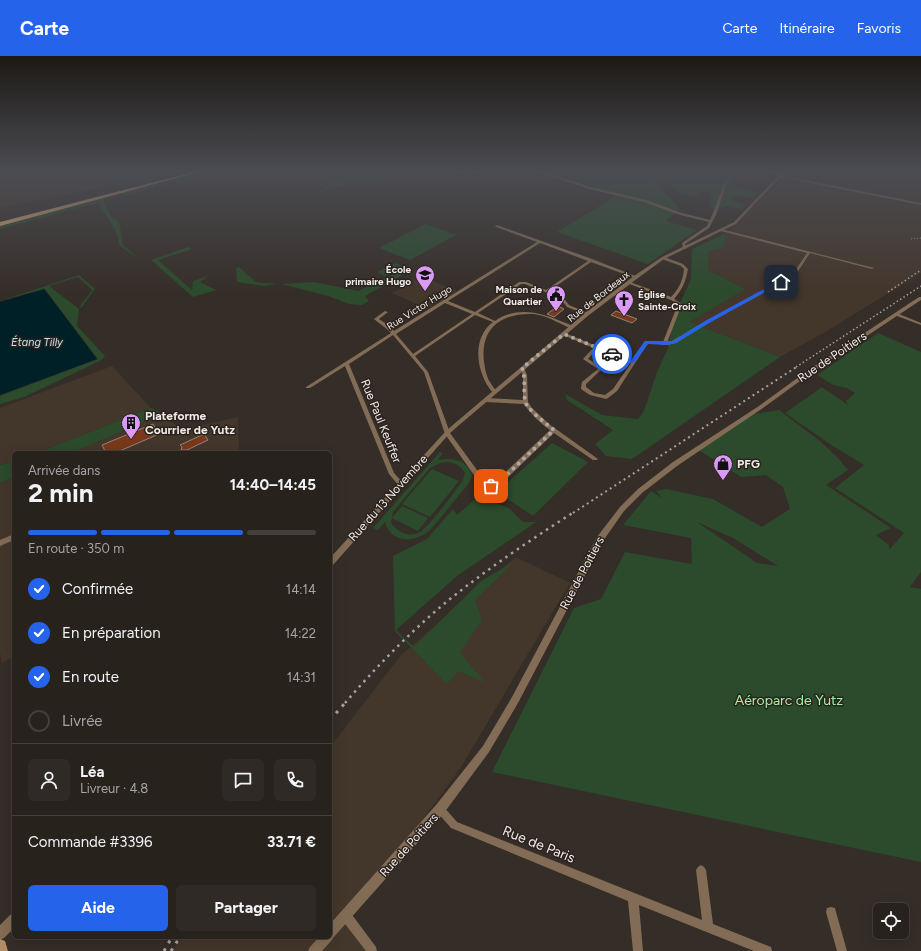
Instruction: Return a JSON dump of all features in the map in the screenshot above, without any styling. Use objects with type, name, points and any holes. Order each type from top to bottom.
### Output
[{"type":"highway","points":[[0,224],[44,212]]},
{"type":"main road","points":[[0,946],[1,951]]},
{"type":"street","points":[[675,212],[710,221]]},
{"type":"street","name":"Rue de Bordeaux","points":[[447,433],[587,314],[663,258],[685,248],[683,244],[703,231],[710,221],[714,212]]},
{"type":"street","points":[[685,248],[735,223],[746,212]]},
{"type":"street","points":[[498,226],[636,277]]},
{"type":"street","points":[[722,230],[872,268]]},
{"type":"street","name":"Rue Victor Hugo","points":[[308,387],[539,242]]},
{"type":"street","points":[[596,348],[585,359],[600,369],[584,383],[584,388],[592,394],[606,397],[619,385],[632,362],[647,342],[664,344],[674,342],[707,322],[794,275],[809,252]]},
{"type":"street","points":[[663,258],[685,267],[685,277],[672,299]]},
{"type":"street","points":[[547,291],[591,260]]},
{"type":"street","points":[[414,355],[520,283],[525,283],[547,291],[566,301],[568,306],[587,314]]},
{"type":"street","points":[[629,283],[672,299],[680,304],[664,344]]},
{"type":"street","name":"Rue de Poitiers","points":[[332,932],[440,810],[490,743],[515,700],[597,544],[605,530],[622,509],[640,491],[675,464],[761,407],[809,372],[898,315],[921,298]]},
{"type":"street","points":[[444,301],[495,322]]},
{"type":"street","points":[[386,312],[376,319],[394,333],[414,355],[426,372],[447,433],[483,483],[491,486],[498,483],[554,430]]},
{"type":"street","points":[[495,392],[486,383],[479,352],[484,332],[495,322],[506,316],[528,313],[541,315],[572,328]]},
{"type":"street","points":[[898,315],[921,324]]},
{"type":"street","points":[[564,334],[632,362]]},
{"type":"street","name":"Rue Paul Keuffer","points":[[346,363],[392,474],[401,484]]},
{"type":"street","points":[[522,368],[525,375],[525,402],[528,407],[554,430],[595,459]]},
{"type":"street","points":[[486,400],[525,402]]},
{"type":"street","name":"Rue du 13 Novembre","points":[[332,562],[447,433]]},
{"type":"street","points":[[0,543],[12,538]]},
{"type":"street","name":"Rue de Paris","points":[[440,810],[454,825],[767,951]]},
{"type":"street","points":[[701,870],[708,928]]},
{"type":"street","points":[[633,898],[638,951]]},
{"type":"street","points":[[831,912],[842,951]]},
{"type":"street","points":[[346,916],[372,951]]},
{"type":"street","points":[[0,934],[12,921]]},
{"type":"street","points":[[314,951],[325,939]]},
{"type":"shaded area","points":[[749,212],[921,212],[921,273],[822,334],[780,357],[690,322],[744,289],[708,270],[708,252],[724,247],[726,233]]},
{"type":"shaded area","name":"École primaire Hugo","points":[[421,276],[457,291],[428,309],[392,293]]},
{"type":"shaded area","points":[[112,366],[151,408],[42,451],[12,451],[12,462],[0,465],[0,408]]},
{"type":"shaded area","points":[[163,414],[181,430],[238,417],[239,451],[76,451]]},
{"type":"shaded area","points":[[12,478],[12,658],[2,663],[0,653],[0,483]]},
{"type":"shaded area","points":[[516,557],[570,583],[460,769],[349,919],[370,951],[172,951],[181,939],[332,939],[332,744],[401,655]]},
{"type":"green space","points":[[54,212],[65,212],[0,229],[0,226]]},
{"type":"green space","points":[[104,212],[109,212],[112,218],[119,221],[123,245],[139,259],[120,246],[115,229]]},
{"type":"green space","points":[[590,212],[677,212],[666,221],[697,230],[648,264],[557,232]]},
{"type":"green space","points":[[426,224],[456,235],[410,260],[379,248]]},
{"type":"green space","points":[[726,233],[724,247],[708,252],[708,270],[745,289],[690,322],[780,357],[632,459],[606,456],[595,444],[613,430],[567,400],[565,394],[602,415],[638,419],[644,411],[657,372],[668,348],[676,312],[691,279],[692,249]]},
{"type":"green space","points":[[188,247],[192,249],[158,260],[192,290],[193,281],[208,276],[200,282],[216,290],[193,297],[151,260]]},
{"type":"green space","points":[[396,263],[404,267],[385,276],[377,272]]},
{"type":"green space","points":[[239,267],[256,282],[277,284],[264,286],[237,282],[236,268]]},
{"type":"green space","points":[[406,269],[408,272],[365,296],[369,301],[362,305],[349,304],[328,296],[282,284],[314,282],[358,291]]},
{"type":"green space","points":[[79,275],[95,289],[81,308],[80,306],[92,290],[78,277],[49,286],[79,309],[77,326],[105,356],[102,360],[24,397],[0,404],[0,396],[98,359],[45,289],[6,299]]},
{"type":"green space","name":"Aéroparc de Yutz","points":[[878,333],[921,352],[921,572],[910,587],[921,589],[921,862],[492,772],[574,608],[601,599],[625,552],[692,564],[691,538],[623,525],[651,491],[663,499],[656,491],[666,489],[713,499],[762,527],[790,509],[783,487],[766,475],[741,477],[699,450],[749,415],[779,410],[820,441],[836,456],[848,470],[826,485],[891,528],[876,535],[889,545],[889,550],[904,533],[835,488],[864,465],[785,413],[822,387],[848,405],[846,401],[855,393],[847,388],[833,385],[817,375]],"holes":[[[697,522],[733,538],[778,566],[757,563]]]},
{"type":"green space","points":[[151,408],[163,414],[76,451],[42,451]]},
{"type":"green space","points":[[552,443],[588,462],[533,516],[497,492]]},
{"type":"green space","points":[[440,452],[443,453],[438,460],[449,459],[459,461],[467,466],[472,476],[469,483],[432,528],[420,537],[413,539],[399,538],[393,535],[385,522],[378,530],[373,528]],"holes":[[[448,462],[458,465],[465,473],[463,480],[448,501],[428,525],[418,533],[406,534],[397,529],[391,523],[393,512],[430,468],[440,463]]]},
{"type":"green space","points":[[12,462],[12,478],[0,483],[0,465]]},
{"type":"green space","points":[[432,469],[459,481],[430,517],[402,504]]},
{"type":"green space","points":[[480,495],[510,509],[523,522],[536,522],[457,576],[396,630],[414,647],[481,581],[514,562],[475,600],[482,620],[460,652],[485,683],[459,671],[447,684],[395,631],[393,556],[427,539],[453,509],[457,515]]},
{"type":"green space","points":[[402,506],[428,518],[418,531],[392,518]]},
{"type":"water","name":"Étang Tilly","points":[[44,289],[97,359],[0,395],[0,302]]},
{"type":"building","name":"Maison de Quartier","points":[[558,306],[564,309],[554,317],[547,314]]},
{"type":"building","name":"Église Sainte-Croix","points":[[616,311],[637,319],[632,323],[611,315]]},
{"type":"building","name":"Plateforme Courrier de Yutz","points":[[153,424],[159,434],[120,451],[105,451],[102,445]]},
{"type":"building","points":[[204,434],[208,440],[187,450],[181,450],[182,447],[180,445]]},
{"type":"railway","points":[[911,239],[921,238]]},
{"type":"railway","points":[[888,292],[921,270]]},
{"type":"railway","points":[[796,367],[921,286]]},
{"type":"railway","points":[[573,513],[798,366]]},
{"type":"railway","points":[[345,703],[395,649],[450,599],[511,554],[574,512]]},
{"type":"railway","points":[[332,718],[346,702]]},
{"type":"railway","points":[[164,951],[171,939]]},
{"type":"railway","points":[[171,951],[179,939]]},
{"type":"way so far","points":[[491,486],[498,483],[554,430],[528,407],[525,402],[525,375],[522,368],[564,334],[612,354]]},
{"type":"place","name":"École primaire Hugo","points":[[425,292]]},
{"type":"place","name":"Maison de Quartier","points":[[556,312]]},
{"type":"place","name":"Église Sainte-Croix","points":[[624,317]]},
{"type":"place","name":"Plateforme Courrier de Yutz","points":[[131,440]]},
{"type":"place","name":"PFG","points":[[723,481]]},
{"type":"route","points":[[612,354],[632,362],[647,342],[660,344],[674,342],[707,322],[781,282]]}]
